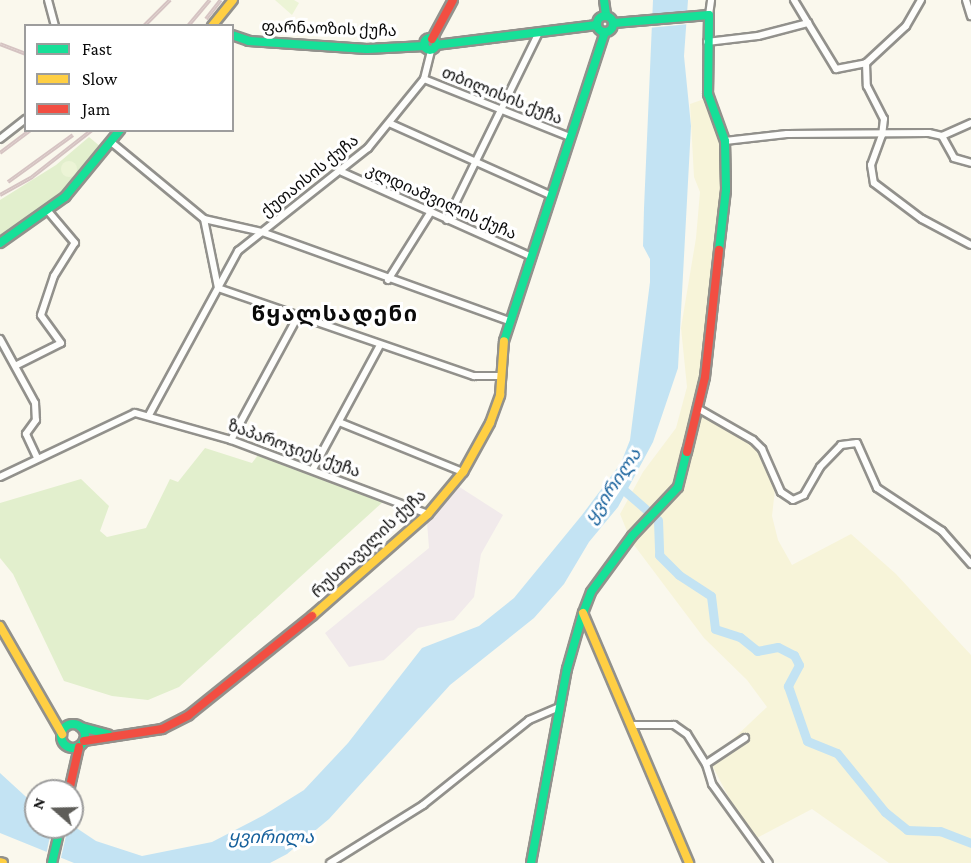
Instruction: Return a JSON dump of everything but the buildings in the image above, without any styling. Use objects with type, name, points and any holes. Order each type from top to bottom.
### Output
[{"type":"street","points":[[48,0],[54,24]]},
{"type":"street","points":[[215,24],[233,0]]},
{"type":"street","points":[[431,45],[453,0]]},
{"type":"street","points":[[604,0],[606,15],[614,23],[638,23],[709,15]]},
{"type":"street","points":[[531,863],[559,707],[583,613],[591,592],[632,536],[678,487],[699,409],[726,190],[725,141],[708,94],[707,42],[711,0]]},
{"type":"street","points":[[794,0],[836,69],[866,63],[906,26],[921,0]]},
{"type":"street","points":[[966,0],[971,16]]},
{"type":"street","points":[[606,15],[600,17],[597,25],[605,32],[614,23]]},
{"type":"street","points":[[707,42],[758,36],[808,23]]},
{"type":"street","name":"ფარნაოზის ქუჩა","points":[[234,36],[249,41],[367,49],[538,34],[597,25]]},
{"type":"street","name":"რუსთაველის ქუჩა","points":[[81,744],[111,735],[162,729],[189,715],[299,628],[428,514],[463,472],[490,423],[500,395],[502,347],[509,321],[605,32]]},
{"type":"street","points":[[447,220],[538,34]]},
{"type":"street","name":"ქუთაისის ქუჩა","points":[[149,415],[238,250],[342,172],[389,123],[424,79],[431,45]]},
{"type":"street","points":[[866,63],[867,86],[884,119],[882,135],[871,165],[874,183],[922,219],[971,245]]},
{"type":"street","name":"თბილისის ქუჩა","points":[[424,79],[500,112],[570,137]]},
{"type":"street","points":[[0,139],[24,121]]},
{"type":"street","points":[[389,123],[474,164],[550,195]]},
{"type":"street","points":[[725,141],[787,134],[942,136],[971,123]]},
{"type":"street","points":[[0,243],[48,211],[72,190],[118,132]]},
{"type":"street","points":[[942,136],[954,158],[971,163]]},
{"type":"street","points":[[111,142],[204,219],[262,232],[388,280],[509,321]]},
{"type":"street","name":"კლდიაშვილის ქუჩა","points":[[342,172],[530,256]]},
{"type":"street","points":[[17,365],[62,343],[41,315],[54,276],[75,243],[48,211]]},
{"type":"street","points":[[388,280],[430,213]]},
{"type":"street","points":[[204,219],[218,288],[474,376],[501,376]]},
{"type":"street","points":[[231,440],[298,316]]},
{"type":"street","points":[[0,339],[17,365],[35,403],[36,420],[26,434],[37,458]]},
{"type":"street","points":[[314,469],[380,345]]},
{"type":"street","points":[[699,409],[753,440],[762,449],[782,492],[793,500],[804,495],[820,467],[841,445],[857,442],[877,488],[942,531],[971,564]]},
{"type":"street","points":[[0,477],[135,413],[149,415]]},
{"type":"street","name":"ზაპაროჯიეს ქუჩა","points":[[149,415],[314,469],[428,514]]},
{"type":"street","points":[[339,422],[463,472]]},
{"type":"street","points":[[583,613],[689,863]]},
{"type":"street","points":[[0,626],[51,711],[62,734],[73,772]]},
{"type":"street","points":[[330,863],[423,805],[529,720],[559,707]]},
{"type":"street","name":"რუსთაველის ქუჩა","points":[[51,711],[77,726],[111,735]]},
{"type":"street","points":[[631,725],[674,725],[687,734],[706,764],[712,784],[769,863]]},
{"type":"street","points":[[62,734],[77,726],[81,744],[71,779]]},
{"type":"street","points":[[706,764],[746,738]]},
{"type":"street","points":[[65,744],[81,744]]},
{"type":"street","points":[[52,863],[57,839]]},
{"type":"shaded area","points":[[707,98],[723,151],[724,182],[696,411],[758,446],[776,481],[772,516],[778,540],[792,565],[851,534],[896,574],[971,655],[971,863],[889,863],[812,809],[751,841],[710,761],[767,707],[747,680],[704,638],[631,541],[620,514],[643,472],[676,428],[687,387],[681,328],[696,238],[700,192],[694,177],[690,104]]},
{"type":"shaded area","points":[[458,486],[503,515],[481,554],[474,597],[454,620],[418,628],[384,660],[349,667],[325,633],[429,548],[427,522]]},
{"type":"green space","points":[[275,0],[294,0],[299,3],[292,15]]},
{"type":"green space","points":[[89,137],[101,147],[66,191],[0,236],[0,200],[56,165]]},
{"type":"green space","points":[[69,161],[75,163],[77,169],[75,175],[69,177],[63,175],[61,169],[63,163]]},
{"type":"green space","points":[[205,448],[252,463],[258,455],[385,500],[179,687],[148,700],[112,696],[64,681],[13,574],[0,558],[0,503],[81,479],[109,506],[100,531],[107,537],[146,528],[170,479],[178,482]]},
{"type":"water","name":"ყვირილა","points":[[653,0],[688,0],[684,56],[691,126],[678,368],[653,442],[618,507],[589,542],[564,584],[534,618],[450,685],[329,819],[287,854],[270,863],[74,863],[0,833],[0,773],[24,795],[24,839],[84,839],[84,833],[96,841],[142,856],[212,842],[264,815],[304,790],[348,743],[422,648],[479,626],[514,598],[621,463],[630,440],[650,282],[650,259],[643,246]]},
{"type":"pier","points":[[690,11],[689,24],[648,28],[649,16]]},
{"type":"pier","points":[[49,839],[65,839],[60,862],[46,855]]},
{"type":"waterway","points":[[618,485],[646,509]]},
{"type":"waterway","points":[[658,520],[659,555],[679,575],[711,596],[715,629],[740,637],[757,651],[778,647],[794,655],[799,665],[788,686],[807,741],[837,753],[885,812],[907,830],[940,831],[971,843]]},
{"type":"railway","points":[[146,24],[170,0]]},
{"type":"railway","points":[[190,24],[210,0]]},
{"type":"railway","points":[[206,19],[221,0]]},
{"type":"railway","points":[[0,44],[24,53]]},
{"type":"railway","points":[[0,153],[27,132]]},
{"type":"railway","points":[[0,195],[32,177],[89,132]]},
{"type":"railway","points":[[8,182],[73,135]]},
{"type":"traffic: fast","points":[[604,0],[606,15]]},
{"type":"traffic: fast","points":[[614,23],[709,15],[708,94],[725,141],[726,190],[719,250]]},
{"type":"traffic: fast","points":[[602,16],[608,16],[613,24],[611,30],[602,32],[597,27],[597,21],[602,16]]},
{"type":"traffic: fast","points":[[436,45],[597,25]]},
{"type":"traffic: fast","points":[[504,341],[605,32]]},
{"type":"traffic: fast","points":[[234,36],[249,41],[367,49],[425,46]]},
{"type":"traffic: fast","points":[[430,38],[436,44],[430,50],[424,44],[430,38]]},
{"type":"traffic: fast","points":[[0,243],[65,197],[118,132]]},
{"type":"traffic: fast","points":[[531,863],[567,669],[583,613],[591,592],[632,536],[678,487],[687,452]]},
{"type":"traffic: fast","points":[[73,724],[81,728],[85,736],[81,744],[73,748],[65,744],[61,736],[65,728],[73,724]]},
{"type":"traffic: fast","points":[[81,727],[108,734]]},
{"type":"traffic: fast","points":[[52,863],[57,839]]},
{"type":"traffic: slow","points":[[214,24],[233,0]]},
{"type":"traffic: slow","points":[[312,616],[428,514],[463,472],[490,423],[500,395],[504,341]]},
{"type":"traffic: slow","points":[[583,613],[689,863]]},
{"type":"traffic: slow","points":[[0,626],[62,734]]},
{"type":"traffic: jam","points":[[432,39],[453,0]]},
{"type":"traffic: jam","points":[[687,452],[705,377],[719,250]]},
{"type":"traffic: jam","points":[[84,741],[162,729],[189,715],[312,616]]},
{"type":"traffic: jam","points":[[72,779],[79,747]]},
{"type":"district","name":"წყალსადენი","points":[[335,314]]}]
